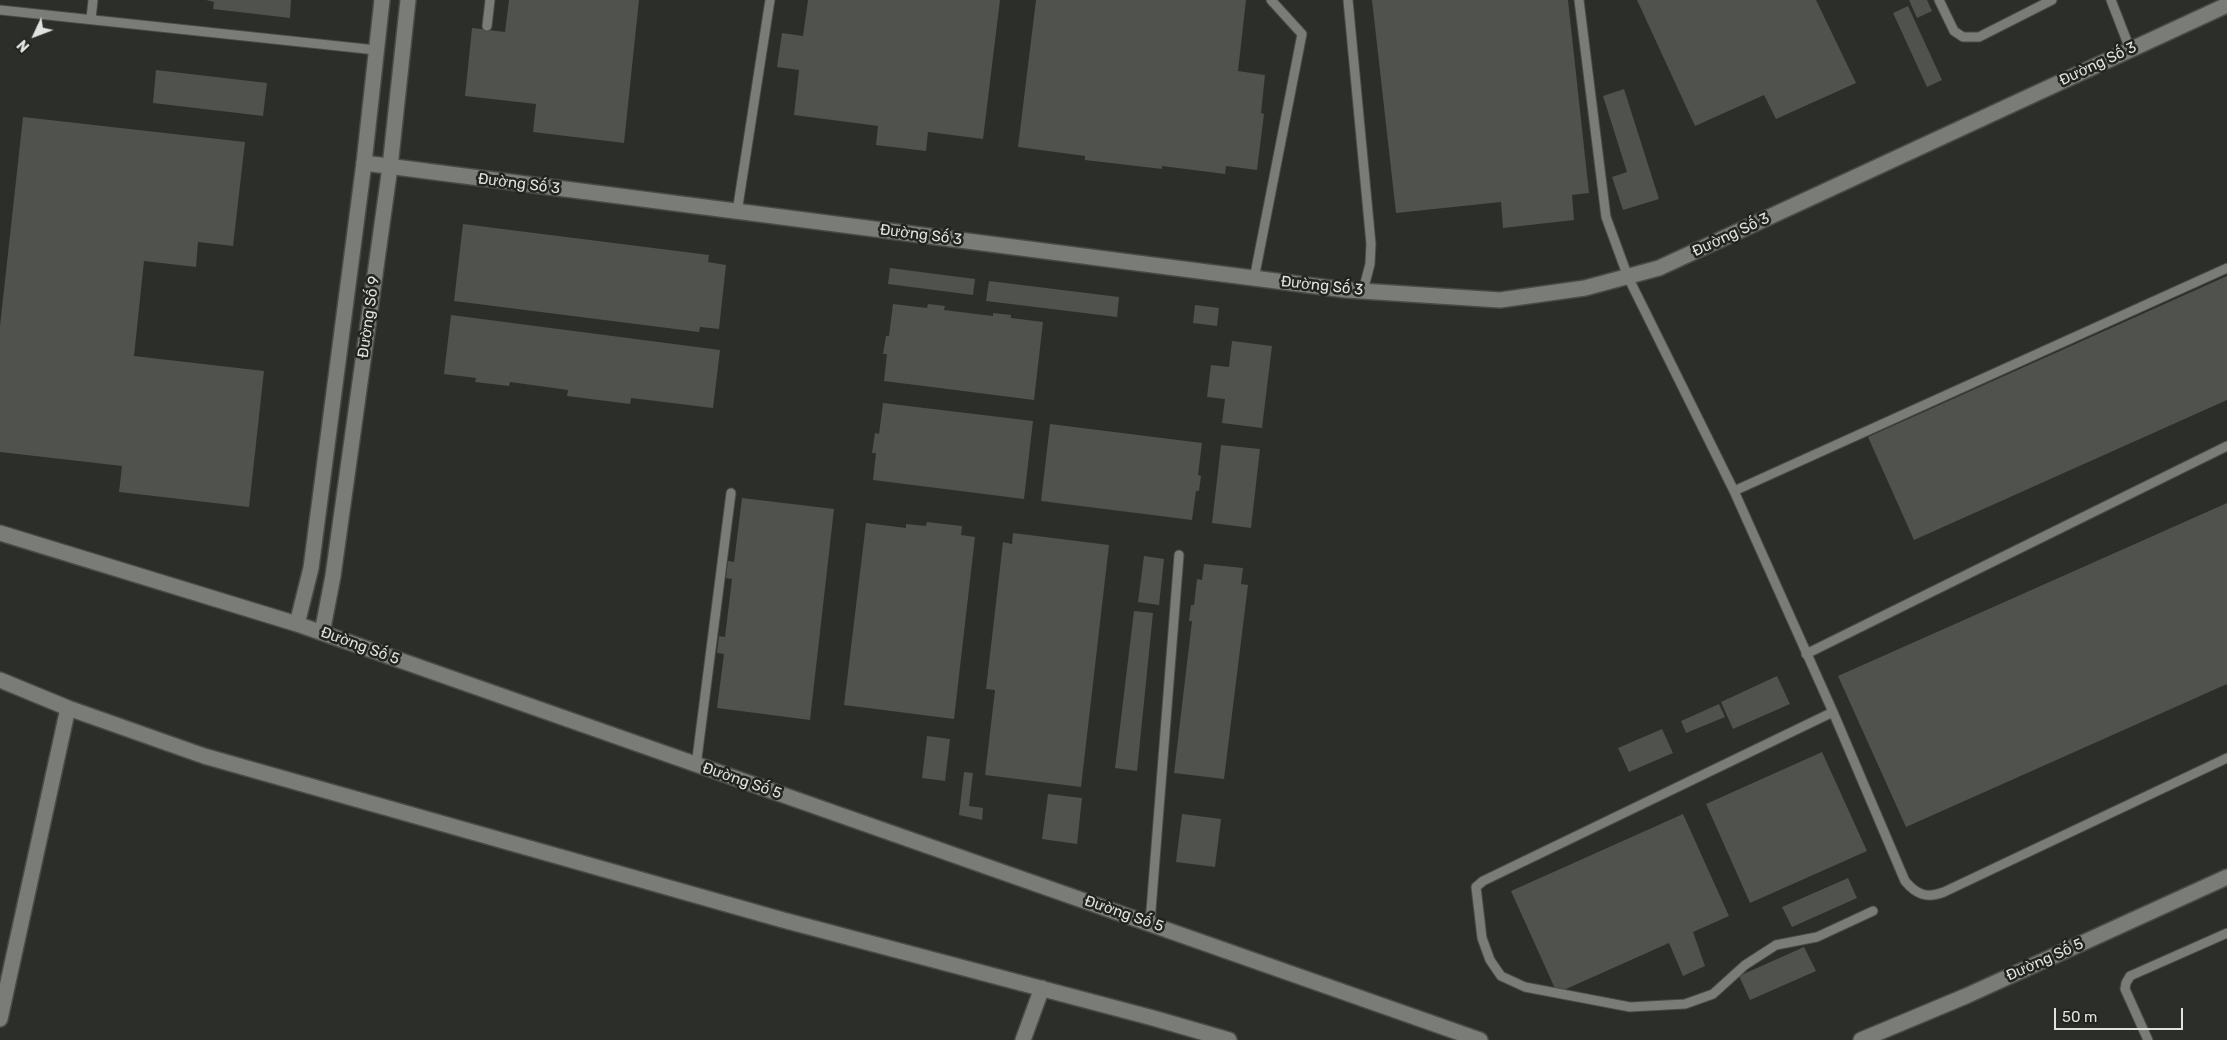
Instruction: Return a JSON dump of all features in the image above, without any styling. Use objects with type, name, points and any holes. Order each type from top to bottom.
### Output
[{"type":"street","name":"Đường Số 9","points":[[297,624],[311,568],[364,163],[382,0]]},
{"type":"street","name":"Đường Số 9","points":[[322,633],[333,576],[390,167],[408,0]]},
{"type":"street","name":"Đường Số 3","points":[[364,163],[1254,278],[1363,291],[1500,300],[1585,288],[1659,268],[2227,5]]},
{"type":"street","name":"Đường Số 5","points":[[0,533],[297,624],[696,766],[1150,923],[1480,1040]]},
{"type":"street","points":[[0,680],[68,708],[204,756],[783,920],[1042,988],[1229,1040]]},
{"type":"street","points":[[0,1019],[68,708]]},
{"type":"street","name":"Đường Số 5","points":[[1861,1040],[1966,996],[2227,877]]},
{"type":"street","points":[[1023,1040],[1042,988]]},
{"type":"lane","points":[[90,19],[93,0]]},
{"type":"lane","points":[[487,26],[490,0]]},
{"type":"lane","points":[[737,212],[770,0]]},
{"type":"lane","points":[[1254,278],[1302,34],[1271,0]]},
{"type":"lane","points":[[1348,0],[1371,244],[1370,264],[1363,291]]},
{"type":"lane","points":[[1579,0],[1606,217],[1628,277],[1734,491],[1833,712],[1904,881],[1913,891],[1923,896],[1934,896],[2227,758]]},
{"type":"lane","points":[[1939,0],[1954,31],[1963,37],[1979,37],[2052,0]]},
{"type":"lane","points":[[2111,0],[2130,49]]},
{"type":"lane","points":[[0,10],[376,50]]},
{"type":"lane","points":[[1734,491],[2227,268]]},
{"type":"lane","points":[[1806,654],[2227,446]]},
{"type":"lane","points":[[696,766],[730,493]]},
{"type":"lane","points":[[1150,923],[1179,555]]},
{"type":"lane","points":[[1833,712],[1483,881],[1476,887],[1482,938],[1490,960],[1501,976],[1525,987],[1630,1007],[1685,1004],[1714,994],[1745,965],[1776,945],[1817,937],[1873,911]]},
{"type":"lane","points":[[2148,1040],[2125,989],[2130,976],[2227,932]]},
{"type":"building","points":[[206,0],[291,0],[290,18],[213,9],[214,2]]},
{"type":"building","points":[[509,0],[639,0],[624,143],[533,132],[536,104],[465,96],[472,28],[505,32]]},
{"type":"building","points":[[808,0],[1000,0],[983,139],[928,132],[926,151],[876,145],[878,126],[794,115],[799,70],[777,67],[782,33],[803,36]]},
{"type":"building","points":[[1036,0],[1246,0],[1238,71],[1265,75],[1261,113],[1264,114],[1257,170],[1226,166],[1225,174],[1162,166],[1162,169],[1085,160],[1085,156],[1018,147]]},
{"type":"building","points":[[1372,0],[1568,0],[1589,193],[1572,195],[1574,220],[1503,228],[1501,202],[1396,213]]},
{"type":"building","points":[[1637,0],[1816,0],[1856,83],[1776,119],[1764,95],[1695,126]]},
{"type":"building","points":[[1909,0],[1927,0],[1932,11],[1917,18]]},
{"type":"building","points":[[1908,6],[1942,80],[1927,87],[1893,13]]},
{"type":"building","points":[[156,70],[267,83],[263,116],[153,103]]},
{"type":"building","points":[[1624,89],[1659,199],[1623,210],[1612,177],[1627,172],[1603,96]]},
{"type":"building","points":[[23,117],[245,142],[233,246],[198,242],[196,267],[144,261],[134,356],[264,371],[249,507],[119,492],[122,466],[0,452],[0,326]]},
{"type":"building","points":[[463,224],[709,255],[708,262],[726,265],[719,329],[700,327],[699,332],[454,301]]},
{"type":"building","points":[[890,268],[975,279],[973,295],[888,284]]},
{"type":"building","points":[[2227,276],[2227,400],[1914,540],[1868,437]]},
{"type":"building","points":[[989,281],[1119,297],[1117,317],[986,301]]},
{"type":"building","points":[[893,304],[927,308],[928,304],[945,306],[944,310],[993,316],[993,313],[1011,315],[1011,318],[1043,322],[1034,400],[884,381],[887,354],[883,354],[886,336],[889,336]]},
{"type":"building","points":[[1195,305],[1219,308],[1217,326],[1193,323]]},
{"type":"building","points":[[451,315],[720,350],[713,408],[631,398],[630,404],[567,396],[568,390],[510,382],[509,386],[475,382],[476,378],[444,374]]},
{"type":"building","points":[[1232,341],[1272,346],[1262,428],[1222,423],[1225,399],[1207,397],[1211,365],[1229,367]]},
{"type":"building","points":[[883,403],[1033,421],[1024,499],[873,480],[876,453],[872,453],[875,433],[879,434]]},
{"type":"building","points":[[1050,424],[1202,443],[1198,475],[1201,476],[1199,491],[1196,491],[1192,520],[1041,501]]},
{"type":"building","points":[[1221,445],[1260,449],[1251,528],[1212,523]]},
{"type":"building","points":[[742,498],[834,509],[810,720],[717,708],[724,654],[717,653],[719,636],[725,637],[732,579],[726,578],[728,561],[734,562]]},
{"type":"building","points":[[2227,503],[2227,684],[1906,827],[1838,676]]},
{"type":"building","points":[[927,522],[962,526],[961,535],[975,537],[954,719],[844,705],[866,523],[906,528],[906,524],[926,526]]},
{"type":"building","points":[[1013,533],[1109,545],[1081,787],[985,775],[995,690],[986,689],[1003,542],[1012,544]]},
{"type":"building","points":[[1144,556],[1164,559],[1159,605],[1138,602]]},
{"type":"building","points":[[1204,564],[1243,568],[1241,584],[1248,585],[1224,779],[1174,773],[1192,621],[1189,621],[1191,605],[1194,605],[1197,579],[1202,580]]},
{"type":"building","points":[[1134,611],[1153,613],[1137,771],[1115,768]]},
{"type":"building","points":[[1777,676],[1790,704],[1733,729],[1721,702]]},
{"type":"building","points":[[1719,704],[1725,717],[1686,733],[1681,721]]},
{"type":"building","points":[[1662,729],[1673,753],[1629,772],[1618,748]]},
{"type":"building","points":[[927,736],[950,739],[945,781],[922,778]]},
{"type":"building","points":[[1822,752],[1867,851],[1750,903],[1706,804]]},
{"type":"building","points":[[964,772],[973,773],[969,806],[983,808],[982,820],[959,815]]},
{"type":"building","points":[[1048,794],[1082,798],[1077,844],[1042,839]]},
{"type":"building","points":[[1182,814],[1221,819],[1215,867],[1176,862]]},
{"type":"building","points":[[1683,814],[1729,916],[1693,932],[1705,966],[1683,976],[1669,943],[1557,993],[1511,891]]},
{"type":"building","points":[[1848,878],[1857,898],[1792,927],[1782,907]]},
{"type":"building","points":[[1804,947],[1816,971],[1750,1000],[1739,976]]}]
